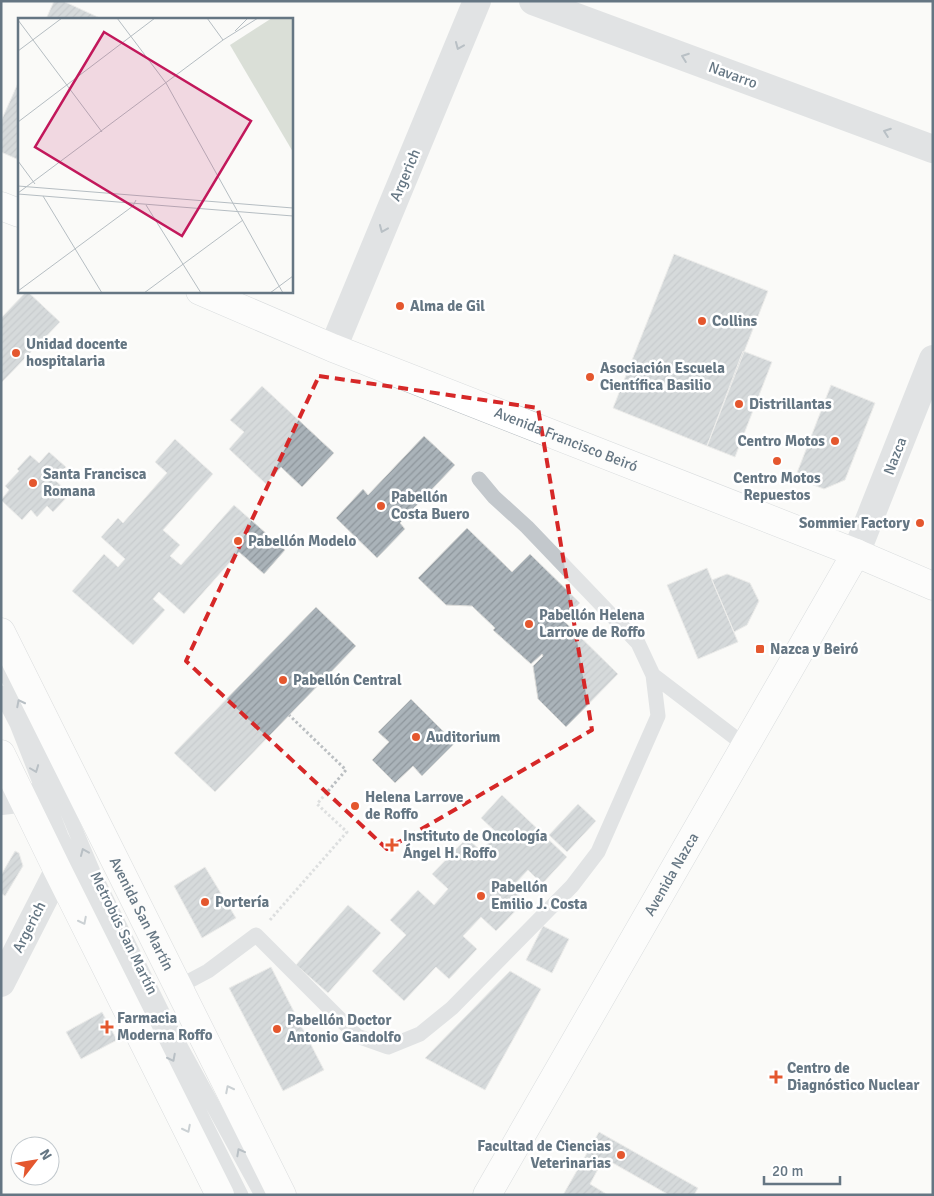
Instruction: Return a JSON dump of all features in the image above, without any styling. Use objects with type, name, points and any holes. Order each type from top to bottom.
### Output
[{"type":"main road","points":[[1,206],[18,213]]},
{"type":"main road","name":"Avenida Francisco Beiró","points":[[202,292],[332,348],[856,553],[933,586]]},
{"type":"main road","name":"Avenida Nazca","points":[[487,1195],[856,553]]},
{"type":"main road","name":"Avenida San Martín","points":[[1,632],[41,793],[58,871],[220,1195]]},
{"type":"main road","name":"Avenida San Martín","points":[[1,754],[41,793],[178,986],[282,1195]]},
{"type":"street","name":"Argerich","points":[[332,348],[477,1]]},
{"type":"street","name":"Navarro","points":[[533,1],[933,148]]},
{"type":"street","name":"Nazca","points":[[856,553],[933,358]]},
{"type":"street","name":"Argerich","points":[[1,983],[58,871]]},
{"type":"lane","points":[[178,986],[208,971],[256,935],[357,1036],[388,1048],[420,1034],[459,1001],[572,886],[598,852],[658,716],[653,675],[638,644],[527,527],[494,497],[479,479]]},
{"type":"lane","name":"Metrobús San Martín","points":[[1,664],[29,720],[41,793],[93,872],[167,1022],[262,1195]]},
{"type":"lane","points":[[653,675],[746,746]]},
{"type":"lane","name":"Metrobús San Martín","points":[[1,693],[17,724],[41,793],[60,836],[242,1195]]},
{"type":"path","points":[[256,935],[347,832],[317,804],[346,770],[289,715]]},
{"type":"highlighted area","points":[[319,376],[538,408],[592,730],[387,849],[186,661]]},
{"type":"building","points":[[54,1],[63,1],[100,18],[46,18]]},
{"type":"building","points":[[18,83],[18,160],[1,152],[1,121]]},
{"type":"building","name":"Collins","points":[[674,254],[768,291],[707,446],[613,408]]},
{"type":"building","name":"Unidad docente hospitalaria","points":[[28,292],[60,322],[1,383],[1,318]]},
{"type":"building","name":"Distrillantas","points":[[743,351],[772,362],[735,457],[707,446]]},
{"type":"building","name":"Centro Motos","points":[[831,385],[875,403],[845,480],[824,489],[795,478]]},
{"type":"building","points":[[262,386],[334,453],[302,487],[281,467],[266,484],[229,449],[244,432],[230,420]]},
{"type":"building","name":"Pabellón Costa Buero","points":[[424,436],[455,465],[400,523],[405,529],[377,558],[336,518],[363,489],[368,495]]},
{"type":"building","name":"Pabellón Modelo","points":[[175,439],[213,474],[163,530],[180,545],[170,556],[181,565],[234,505],[285,550],[264,574],[239,552],[184,614],[159,592],[153,599],[165,610],[133,645],[72,591],[104,554],[118,567],[125,559],[101,537],[118,518],[123,523],[167,473],[155,462]]},
{"type":"building","name":"Santa Francisca Romana","points":[[49,452],[66,467],[55,480],[70,494],[53,512],[47,506],[37,517],[31,510],[22,520],[1,500],[9,490],[5,486],[30,455],[39,463]]},
{"type":"building","name":"Pabellón Helena Larrove de Roffo","points":[[467,528],[512,572],[530,554],[580,603],[563,620],[618,674],[566,727],[538,699],[533,666],[543,656],[542,654],[531,664],[493,630],[495,628],[472,606],[446,605],[418,578]]},
{"type":"building","points":[[707,568],[738,642],[698,659],[667,585]]},
{"type":"building","points":[[727,574],[750,583],[759,601],[747,625],[734,632],[712,580]]},
{"type":"building","name":"Pabellón Central","points":[[316,607],[356,646],[215,792],[174,753]]},
{"type":"building","name":"Auditorium","points":[[411,699],[455,743],[422,776],[413,766],[395,783],[372,760],[389,742],[378,732]]},
{"type":"building","name":"Pabellón Emilio J. Costa","points":[[502,795],[567,857],[542,884],[528,870],[511,888],[525,901],[496,931],[481,917],[463,936],[477,949],[449,979],[436,967],[404,1001],[372,971],[406,935],[390,920],[418,890],[434,905],[448,889],[432,874],[467,838],[481,851],[497,833],[481,818]]},
{"type":"building","points":[[578,804],[596,821],[567,852],[549,835]]},
{"type":"building","points":[[15,851],[19,853],[23,866],[5,896],[1,893],[1,875]]},
{"type":"building","name":"Portería","points":[[205,867],[236,918],[202,938],[174,886]]},
{"type":"building","points":[[348,905],[381,933],[328,993],[296,965]]},
{"type":"building","points":[[543,926],[569,939],[552,973],[526,960]]},
{"type":"building","name":"Pabellón Doctor Antonio Gandolfo","points":[[271,967],[324,1070],[283,1091],[229,988]]},
{"type":"building","points":[[510,971],[541,989],[485,1090],[425,1058]]},
{"type":"building","points":[[102,1012],[117,1040],[81,1059],[66,1032]]},
{"type":"building","points":[[599,1132],[698,1188],[694,1195],[669,1195],[604,1158],[590,1184],[608,1195],[563,1195]]},
{"type":"place","name":"Alma de Gil","points":[[400,306]]},
{"type":"place","name":"Collins","points":[[702,321]]},
{"type":"place","name":"Unidad docente hospitalaria","points":[[16,353]]},
{"type":"place","name":"Asociación Escuela Científica Basilio","points":[[590,377]]},
{"type":"place","name":"Distrillantas","points":[[739,404]]},
{"type":"place","name":"Centro Motos","points":[[835,441]]},
{"type":"place","name":"Centro Motos Repuestos","points":[[777,461]]},
{"type":"place","name":"Santa Francisca Romana","points":[[33,483]]},
{"type":"place","name":"Pabellón Costa Buero","points":[[381,506]]},
{"type":"place","name":"Sommier Factory","points":[[920,523]]},
{"type":"place","name":"Pabellón Modelo","points":[[238,541]]},
{"type":"place","name":"Pabellón Helena Larrove de Roffo","points":[[529,624]]},
{"type":"place","name":"Nazca y Beiró","points":[[760,649]]},
{"type":"place","name":"Pabellón Central","points":[[283,680]]},
{"type":"place","name":"Auditorium","points":[[416,737]]},
{"type":"place","name":"Helena Larrove de Roffo","points":[[355,806]]},
{"type":"place","name":"Instituto de Oncología Ángel H. Roffo","points":[[392,845]]},
{"type":"place","name":"Pabellón Emilio J. Costa","points":[[481,896]]},
{"type":"place","name":"Portería","points":[[205,902]]},
{"type":"place","name":"Farmacia Moderna Roffo","points":[[107,1027]]},
{"type":"place","name":"Pabellón Doctor Antonio Gandolfo","points":[[277,1029]]},
{"type":"place","name":"Centro de Diagnóstico Nuclear","points":[[776,1077]]},
{"type":"place","name":"Facultad de Ciencias Veterinarias","points":[[621,1155]]}]
